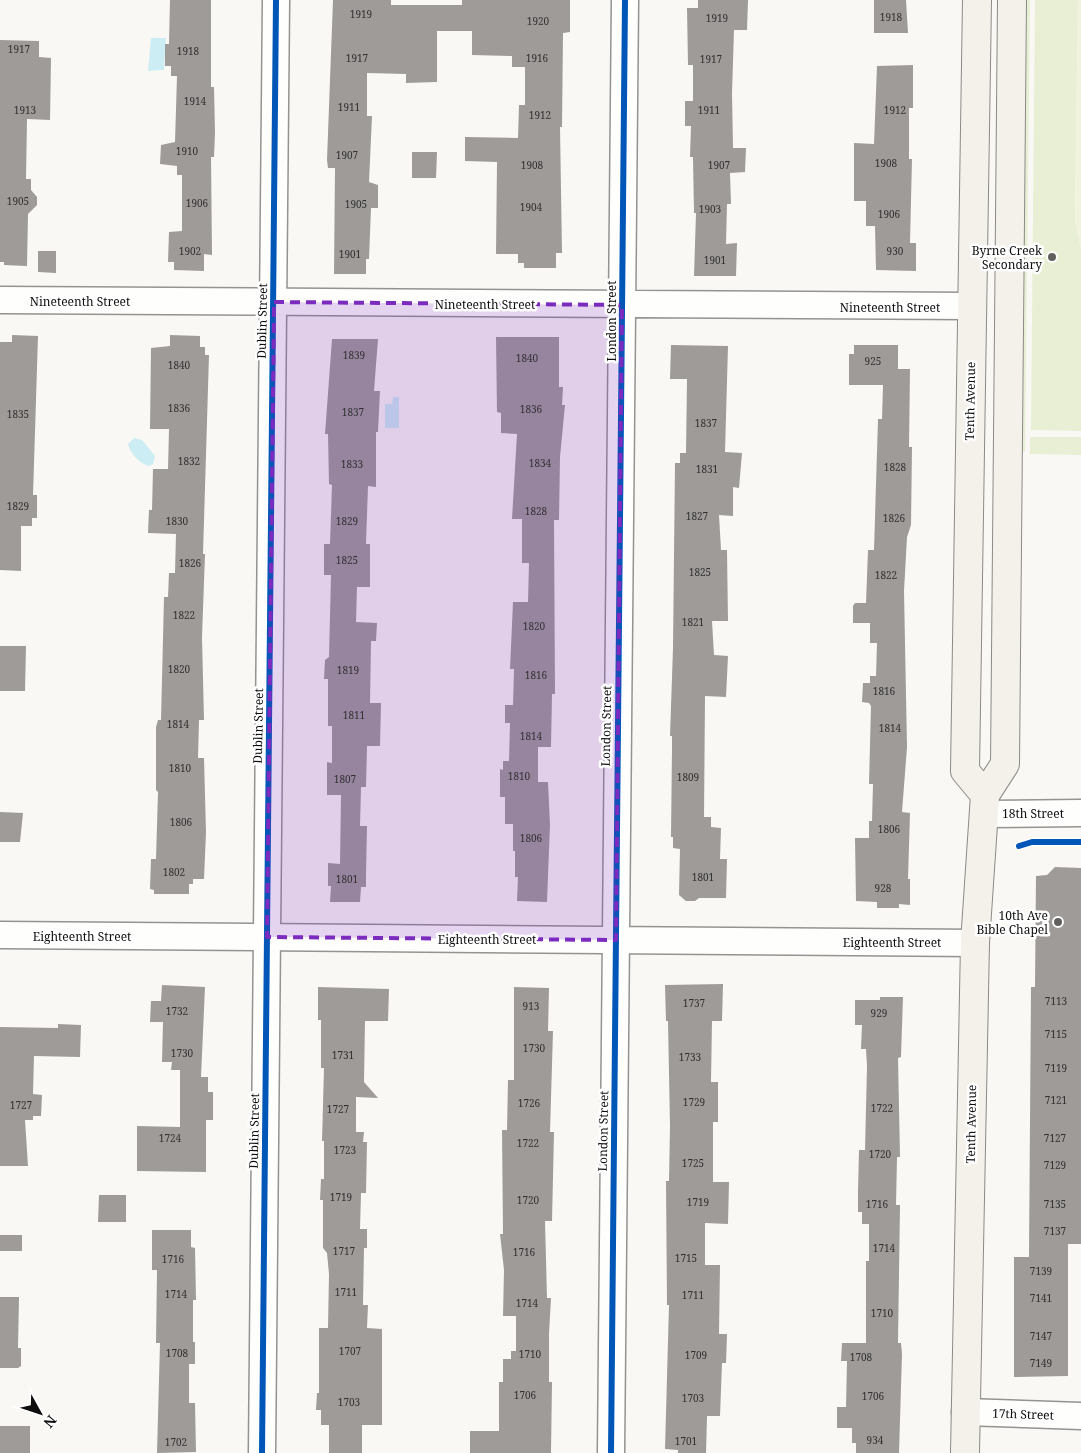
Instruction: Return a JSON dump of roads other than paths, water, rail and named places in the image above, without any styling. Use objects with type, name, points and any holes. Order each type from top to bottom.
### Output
[{"type":"main road","name":"Tenth Avenue","points":[[976,0],[965,771],[985,804]]},
{"type":"main road","name":"Tenth Avenue","points":[[965,1453],[974,943],[985,804],[1005,764],[1012,0]]},
{"type":"street","name":"Dublin Street","points":[[262,1453],[276,0]]},
{"type":"street","name":"London Street","points":[[611,1453],[625,0]]},
{"type":"street","name":"Nineteenth Street","points":[[0,300],[971,306]]},
{"type":"street","name":"18th Street","points":[[985,804],[1081,813]]},
{"type":"street","name":"Eighteenth Street","points":[[0,935],[974,943]]},
{"type":"street","name":"17th Street","points":[[966,1412],[1081,1416]]},
{"type":"water","points":[[151,38],[166,38],[164,70],[148,71]]},
{"type":"water","points":[[393,397],[399,397],[399,428],[385,428],[385,404],[392,404]]},
{"type":"water","points":[[134,438],[142,440],[155,456],[153,464],[146,465],[133,454],[128,444]]},
{"type":"place","name":"Byrne Creek Secondary","points":[[1052,257]]},
{"type":"place","name":"10th Ave Bible Chapel","points":[[1058,922]]}]
